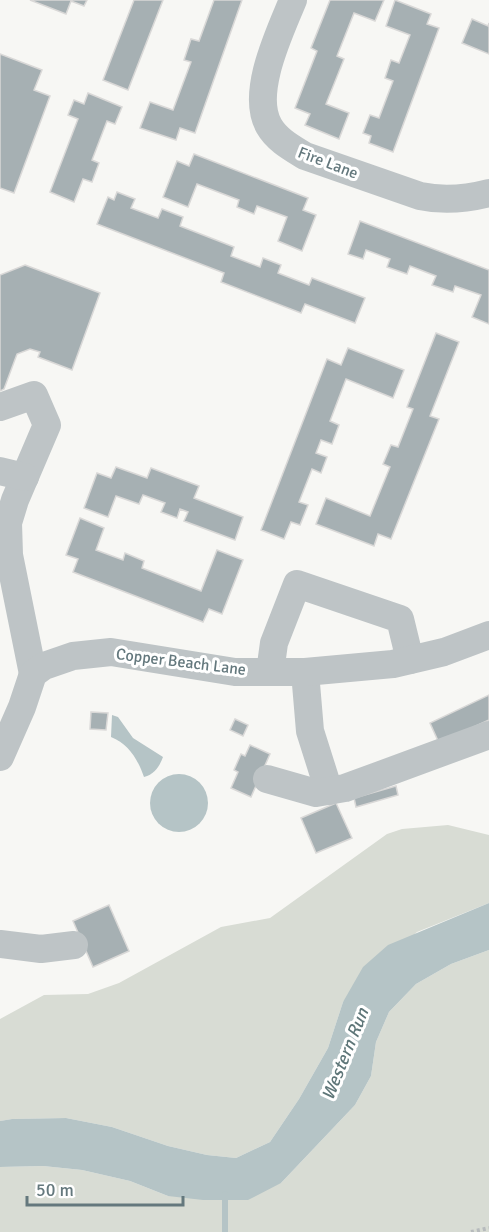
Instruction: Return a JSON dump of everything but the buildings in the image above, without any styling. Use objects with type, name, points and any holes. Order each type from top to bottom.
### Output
[{"type":"street","name":"Fire Lane","points":[[293,0],[263,87],[264,114],[269,127],[278,137],[305,156],[420,196],[436,200],[460,199],[489,193]]},
{"type":"street","points":[[0,407],[34,395],[47,425],[12,474],[15,500],[8,524],[9,555],[33,674],[22,707],[0,757]]},
{"type":"street","points":[[270,672],[274,643],[297,584],[399,619],[410,660]]},
{"type":"street","name":"Copper Beach Lane","points":[[33,674],[44,666],[73,656],[111,652],[235,672],[305,672],[393,664],[444,652],[489,635]]},
{"type":"street","points":[[305,672],[310,731],[329,791]]},
{"type":"street","points":[[267,779],[316,793],[345,788],[489,735]]},
{"type":"street","points":[[0,944],[41,949],[74,945]]},
{"type":"path","points":[[471,1232],[489,1228]]},
{"type":"shaded area","points":[[448,825],[489,835],[489,903],[417,932],[343,1002],[328,1048],[299,1099],[270,1142],[236,1158],[207,1155],[168,1146],[112,1127],[66,1118],[0,1121],[0,1019],[44,995],[88,994],[119,983],[221,927],[270,918],[387,834],[402,829]]},
{"type":"shaded area","points":[[489,950],[489,1232],[0,1232],[0,1167],[43,1166],[82,1170],[130,1181],[168,1196],[281,1183],[355,1105],[371,1076],[376,1042],[389,1012],[416,984],[451,964]]},
{"type":"water","points":[[112,715],[118,717],[133,738],[163,757],[154,772],[144,777],[132,753],[111,737]]},
{"type":"water","points":[[179,774],[190,776],[203,787],[208,803],[206,814],[195,827],[179,832],[168,830],[155,819],[150,803],[152,792],[163,779]]},
{"type":"water","name":"Western Run","points":[[489,903],[489,950],[451,964],[416,984],[389,1012],[376,1042],[371,1076],[355,1105],[281,1183],[248,1200],[203,1200],[168,1196],[130,1181],[82,1170],[43,1166],[0,1167],[0,1121],[12,1119],[66,1118],[112,1127],[168,1146],[207,1155],[236,1158],[270,1142],[299,1099],[328,1048],[343,1002],[363,967],[388,945]]},
{"type":"waterway","points":[[225,1194],[225,1232]]}]
